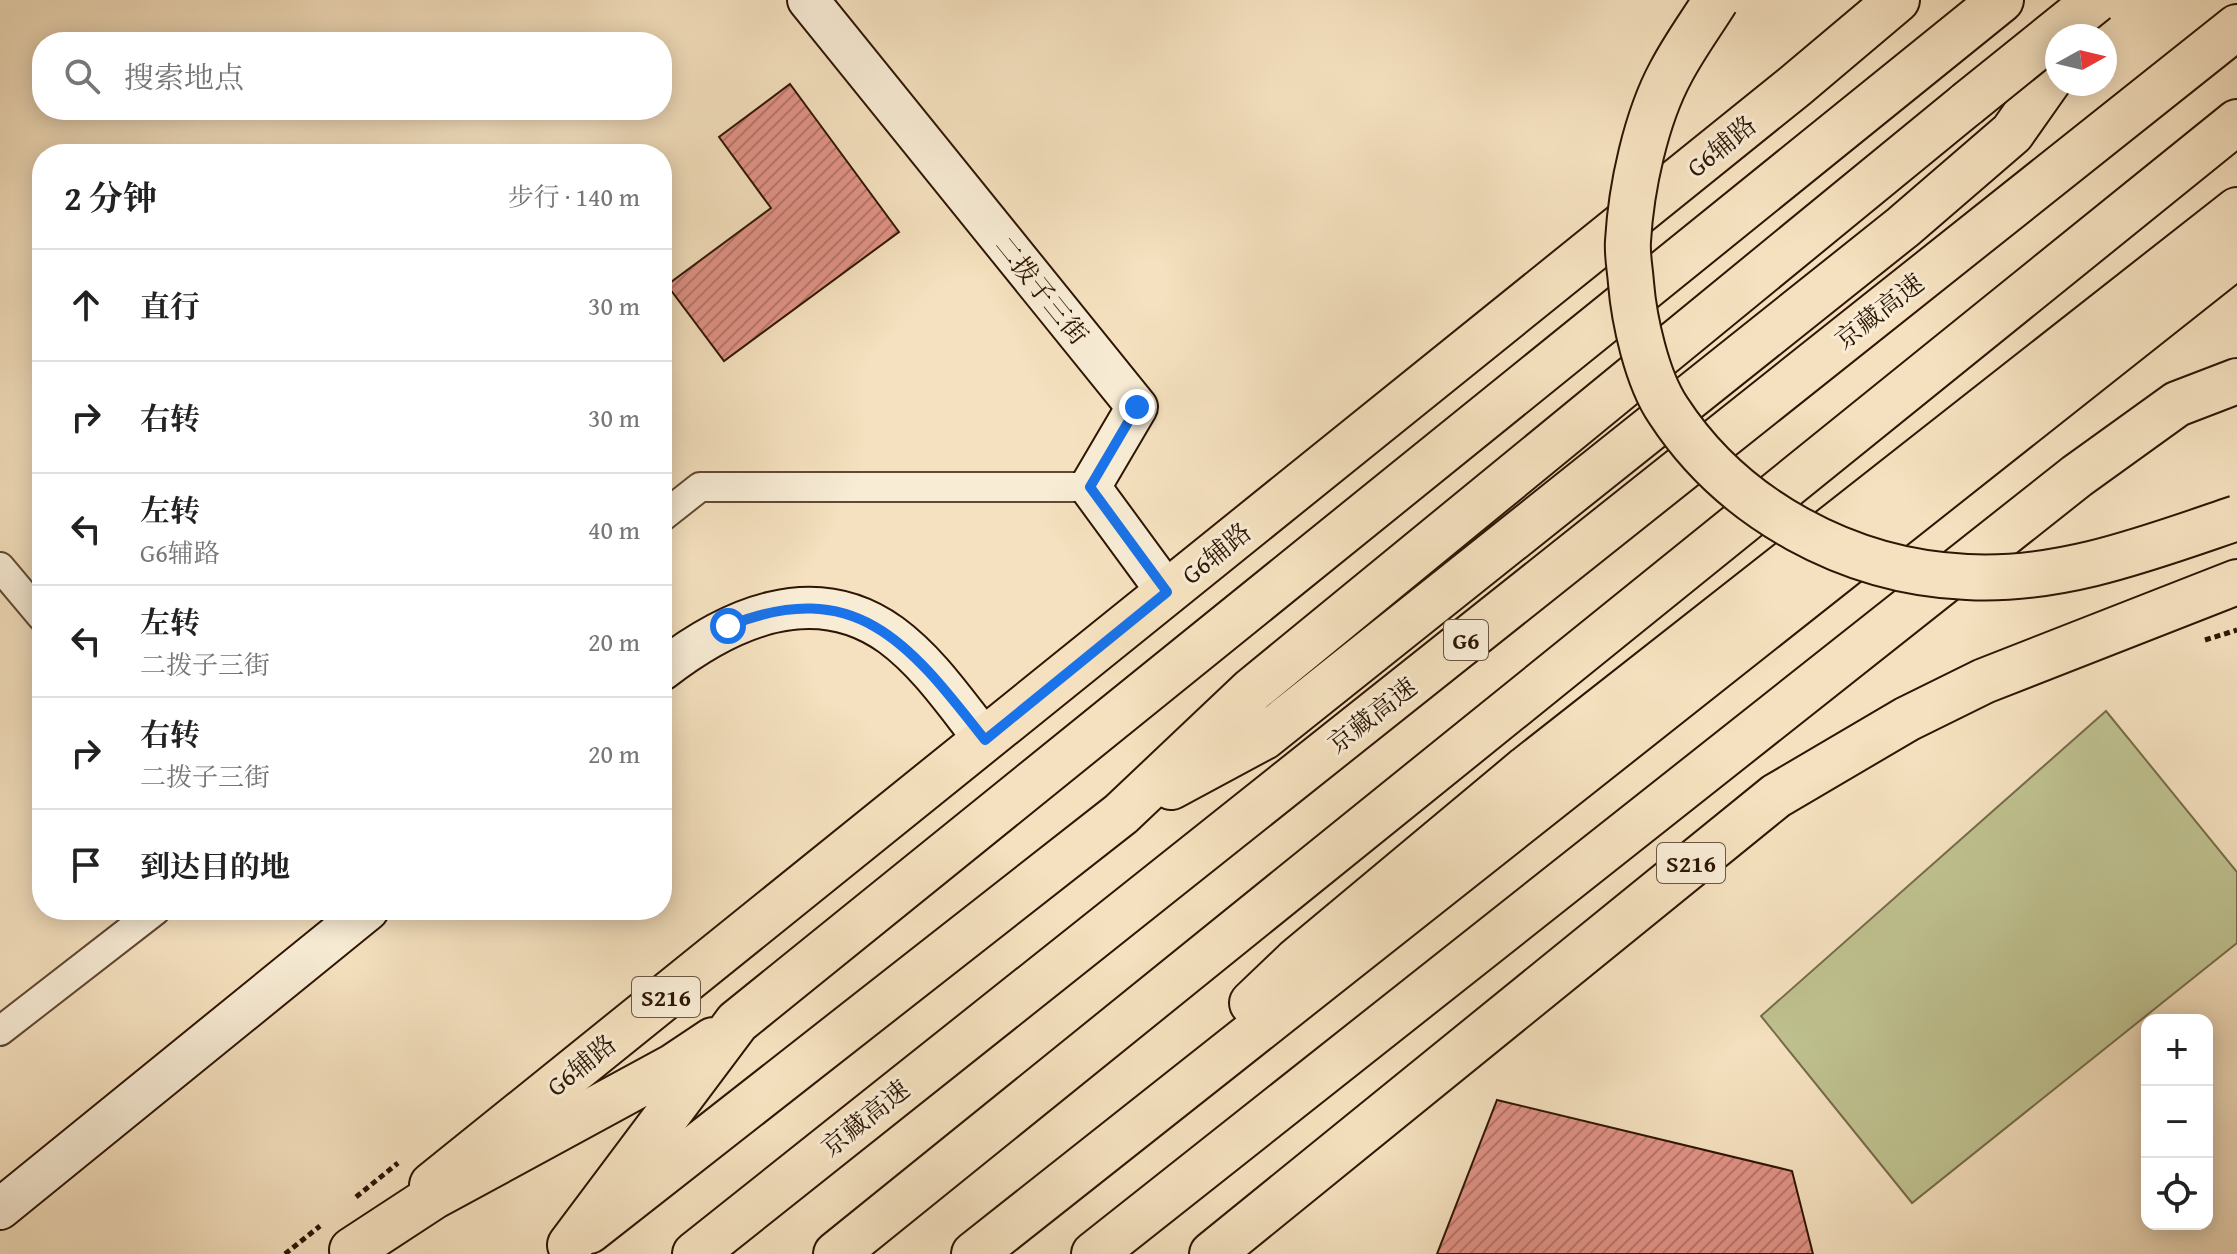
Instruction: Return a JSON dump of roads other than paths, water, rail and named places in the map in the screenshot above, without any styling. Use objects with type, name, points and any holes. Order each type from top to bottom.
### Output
[{"type":"main road","name":"二拨子三街","points":[[808,0],[1137,407],[1090,487]]},
{"type":"main road","points":[[1716,0],[1669,74],[1639,162],[1627,243],[1635,323],[1666,409],[1731,485],[1801,533],[1882,566],[1967,577],[2039,576],[2132,554],[2237,518]]},
{"type":"main road","name":"G6辅路","points":[[349,1252],[1795,86],[1897,0]]},
{"type":"main road","points":[[349,1252],[433,1197],[674,1066],[737,1022],[2001,0]]},
{"type":"main road","points":[[2082,24],[2090,0]]},
{"type":"main road","points":[[565,1250],[1121,814],[1252,690],[2096,0]]},
{"type":"main road","name":"京藏高速","points":[[695,1254],[2237,27]]},
{"type":"main road","points":[[1121,814],[1276,727],[1903,227],[2012,133],[2045,86]]},
{"type":"main road","points":[[836,1254],[2237,122]]},
{"type":"main road","points":[[1094,1159],[1296,961],[1527,768],[2237,210]]},
{"type":"main road","points":[[974,1254],[2237,255]]},
{"type":"main road","points":[[1094,1254],[2077,476],[2177,404],[2237,366]]},
{"type":"main road","points":[[2177,404],[2237,381]]},
{"type":"main road","points":[[1090,487],[1167,592]]},
{"type":"main road","name":"S216","points":[[1212,1254],[1776,796],[1881,733],[1984,681],[2237,582]]},
{"type":"main road","points":[[672,663],[706,639],[750,617],[799,609],[847,614],[869,622],[909,650],[985,740]]},
{"type":"main road","points":[[0,1209],[356,920]]},
{"type":"main road","points":[[565,1250],[737,1022]]},
{"type":"street","points":[[672,509],[700,487],[1090,487]]},
{"type":"street","points":[[0,567],[32,605]]},
{"type":"street","points":[[0,1031],[143,920]]}]
